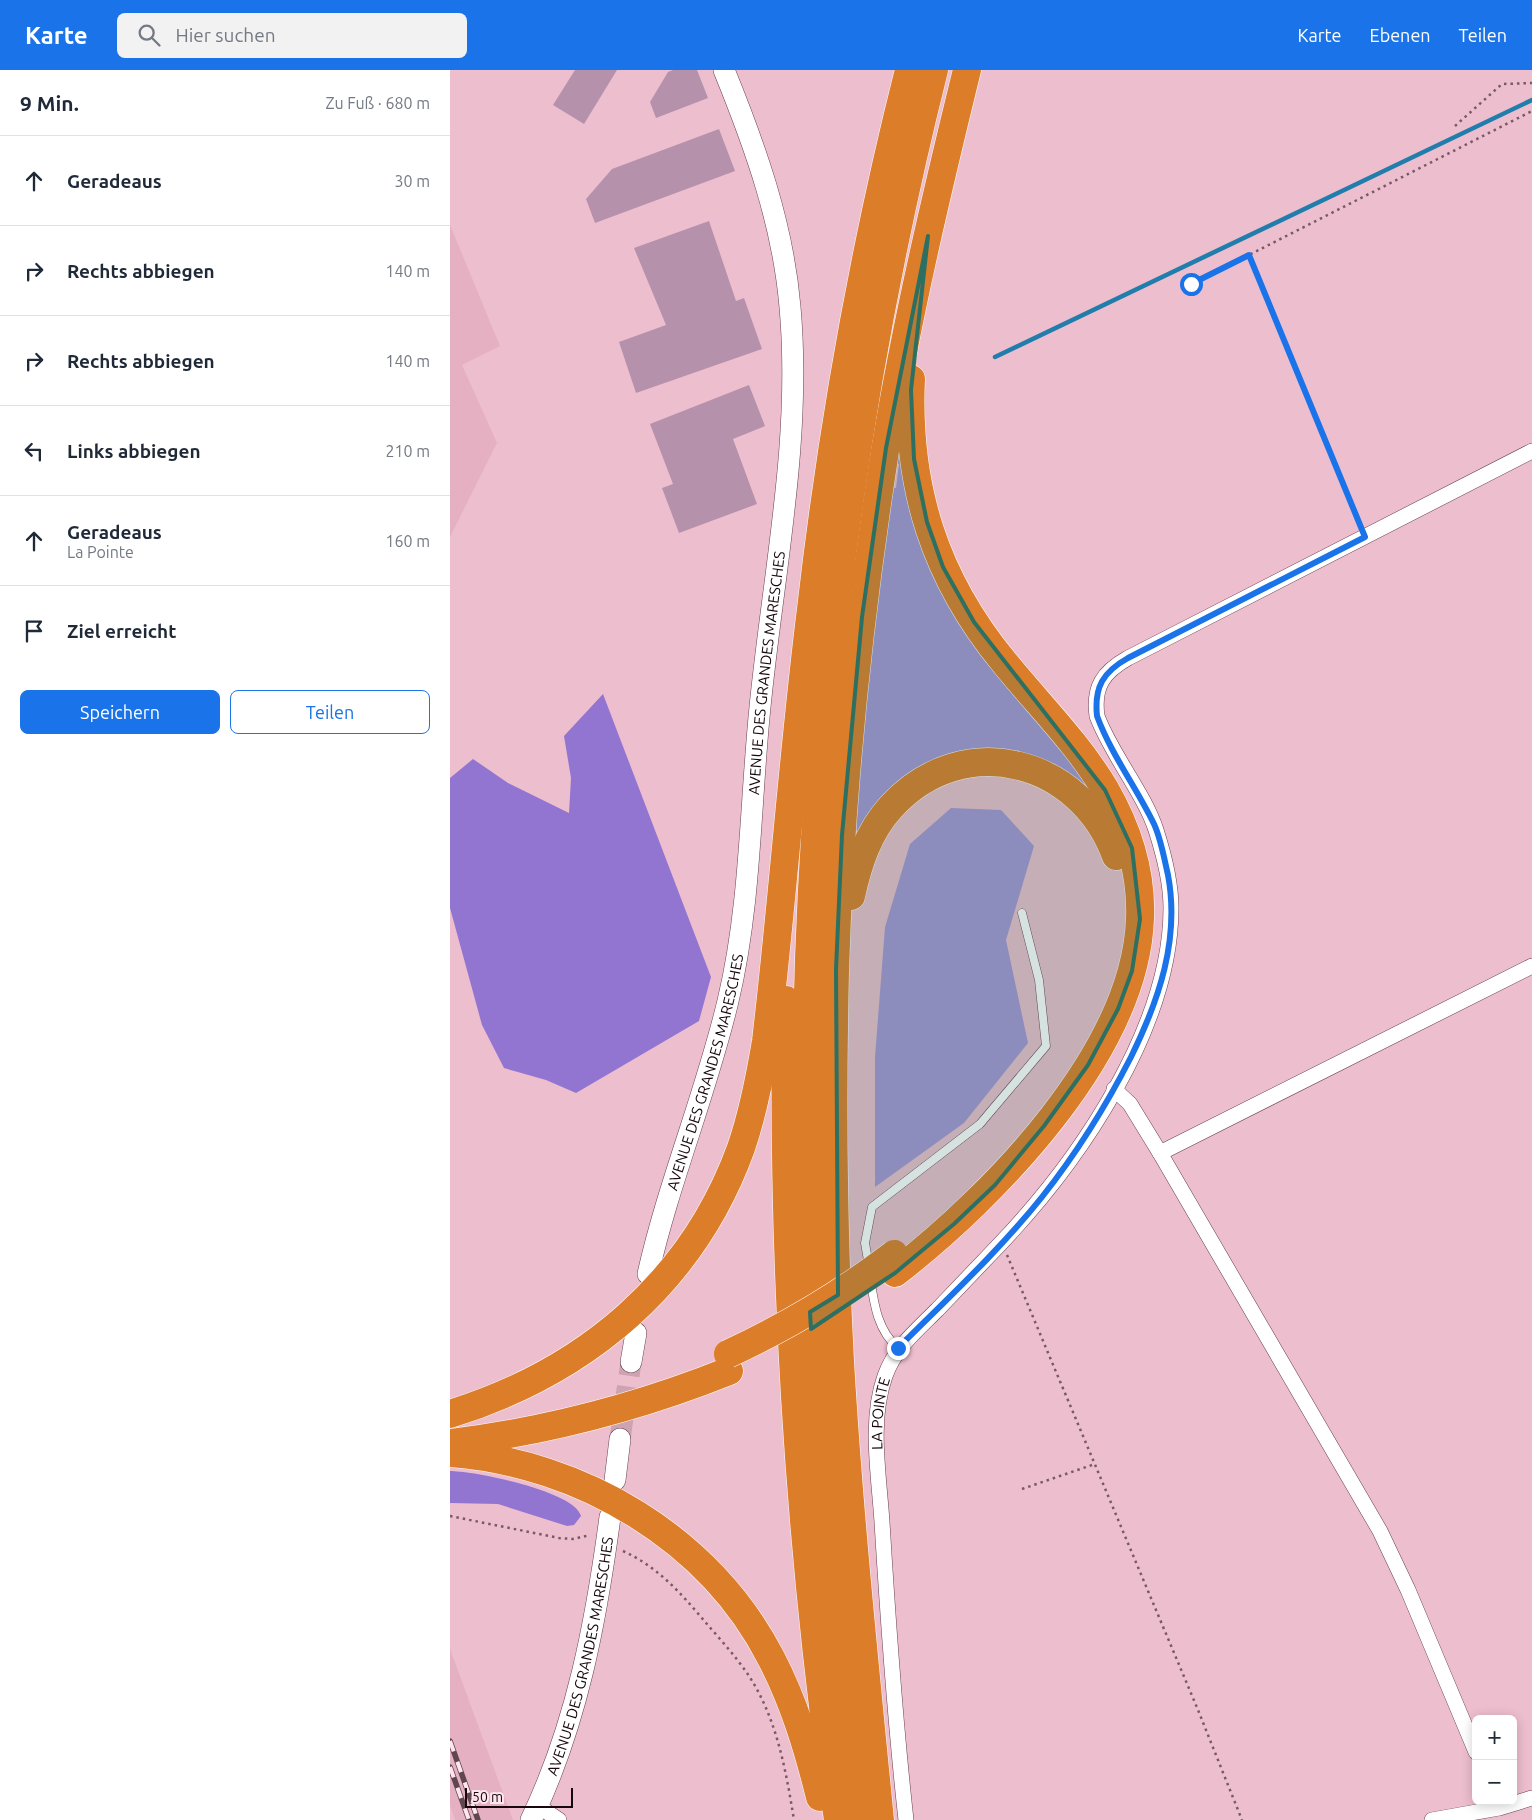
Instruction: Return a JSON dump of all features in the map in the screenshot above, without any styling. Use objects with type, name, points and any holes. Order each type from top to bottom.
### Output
[{"type":"highway","points":[[450,1414],[494,1399],[531,1383],[568,1362],[618,1326],[664,1279],[698,1233],[718,1200],[747,1128],[761,1067],[769,1010],[811,608],[835,433],[877,204],[909,70]]},
{"type":"highway","points":[[860,1820],[831,1591],[812,1344],[806,1164],[810,915],[826,701],[856,459],[898,225],[934,70]]},
{"type":"highway","points":[[880,1820],[848,1479],[840,1359],[834,1187],[835,1016],[842,835],[863,608],[886,448],[928,236],[966,70]]},
{"type":"highway","points":[[450,1443],[536,1430],[609,1412],[671,1393],[728,1363],[847,1288],[895,1264],[954,1224],[995,1185],[1030,1144],[1077,1081],[1110,1025],[1125,990],[1135,956],[1140,919],[1136,866],[1116,809],[1076,747],[1004,662],[974,622],[943,567],[927,522],[914,459],[911,390],[919,294],[928,236]]},
{"type":"highway","points":[[795,759],[786,996],[785,1149],[788,1282],[804,1536],[838,1820]]},
{"type":"highway","points":[[835,1016],[848,912],[861,859],[868,840],[883,817],[911,788],[932,776],[955,767],[981,763],[1015,764],[1038,771],[1057,781],[1084,802],[1099,820],[1117,859],[1124,904],[1118,957],[1108,991],[1095,1020],[1059,1081],[1020,1133],[895,1264]]},
{"type":"highway","points":[[450,1427],[518,1418],[604,1398],[673,1376],[728,1363]]},
{"type":"highway","points":[[450,1453],[482,1456],[521,1465],[590,1489],[647,1521],[679,1545],[708,1571],[748,1620],[771,1657],[794,1709],[826,1820]]},
{"type":"main road","name":"AVENUE DES GRANDES MARESCHES","points":[[648,1274],[661,1220],[719,1037],[734,972],[742,920],[759,717],[793,406],[792,321],[783,255],[762,169],[724,70]]},
{"type":"main road","points":[[631,1362],[636,1333]]},
{"type":"main road","points":[[615,1480],[620,1439]]},
{"type":"main road","name":"AVENUE DES GRANDES MARESCHES","points":[[534,1813],[561,1749],[583,1676],[592,1633],[610,1517]]},
{"type":"street","name":"LA POINTE","points":[[906,1820],[892,1680],[877,1422],[881,1389],[898,1348],[1002,1242],[1062,1171],[1114,1090],[1146,1025],[1158,996],[1166,966],[1172,904],[1168,875],[1155,825],[1097,716],[1096,697],[1102,682],[1110,669],[1128,658],[1532,451]]},
{"type":"street","points":[[1160,1152],[1532,966]]},
{"type":"street","points":[[1114,1090],[1130,1104],[1160,1152],[1380,1531],[1408,1590],[1472,1742]]},
{"type":"street","points":[[1432,1820],[1500,1810],[1532,1798]]},
{"type":"street","points":[[534,1813],[559,1820]]},
{"type":"lane","points":[[898,1348],[889,1341],[876,1314],[865,1243],[872,1207],[980,1124],[1046,1046],[1039,980],[1022,913]]},
{"type":"path","points":[[1455,126],[1502,84],[1532,83]]},
{"type":"path","points":[[1191,284],[1532,112]]},
{"type":"path","points":[[1249,255],[1365,537]]},
{"type":"path","points":[[1002,1242],[1242,1820]]},
{"type":"path","points":[[1022,1489],[1095,1464]]},
{"type":"path","points":[[450,1516],[559,1538],[573,1539],[591,1535],[655,1568],[689,1603],[749,1676],[769,1716],[778,1744],[794,1820]]},
{"type":"highlighted area","points":[[928,236],[911,390],[914,459],[927,522],[943,567],[974,622],[1105,790],[1132,848],[1140,919],[1132,971],[1118,1009],[1088,1065],[1044,1126],[995,1185],[954,1224],[895,1273],[811,1329],[810,1312],[838,1295],[836,969],[842,835],[862,617],[886,448]]},
{"type":"shaded area","points":[[450,225],[500,346],[462,365],[497,443],[450,537]]},
{"type":"shaded area","points":[[898,431],[916,512],[1108,815],[983,755],[858,831],[856,830],[865,694],[891,488],[896,488],[899,464],[893,461]]},
{"type":"shaded area","points":[[603,694],[711,977],[699,1021],[576,1093],[546,1080],[504,1068],[482,1025],[450,908],[450,778],[473,759],[508,783],[569,813],[571,778],[564,736]]},
{"type":"shaded area","points":[[951,808],[1001,810],[1034,846],[1006,940],[1028,1043],[964,1123],[875,1187],[875,1057],[885,927],[910,844]]},
{"type":"shaded area","points":[[450,1471],[500,1479],[543,1491],[561,1498],[575,1507],[581,1516],[574,1525],[567,1526],[498,1504],[450,1503]]},
{"type":"shaded area","points":[[450,1649],[513,1820],[455,1820],[450,1805]]},
{"type":"building","points":[[575,70],[617,70],[584,124],[553,105]]},
{"type":"building","points":[[673,70],[697,70],[708,98],[656,118],[650,102],[668,72]]},
{"type":"building","points":[[719,129],[735,171],[595,223],[586,199],[612,169]]},
{"type":"building","points":[[709,221],[736,301],[744,298],[762,349],[636,393],[619,342],[666,325],[634,248]]},
{"type":"building","points":[[749,385],[765,426],[733,439],[757,504],[679,533],[662,488],[673,484],[650,424]]},
{"type":"waterway","points":[[995,357],[1532,100]]},
{"type":"tunnel","points":[[620,1439],[631,1362]]},
{"type":"railway","points":[[450,1741],[478,1820]]},
{"type":"railway","points":[[450,1767],[469,1820]]},
{"type":"route","points":[[898,1348],[1002,1242],[1062,1171],[1114,1090],[1158,996],[1166,966],[1170,935],[1172,904],[1168,875],[1155,825],[1097,716],[1096,697],[1106,673],[1128,658],[1365,537],[1249,255],[1191,284]]}]
